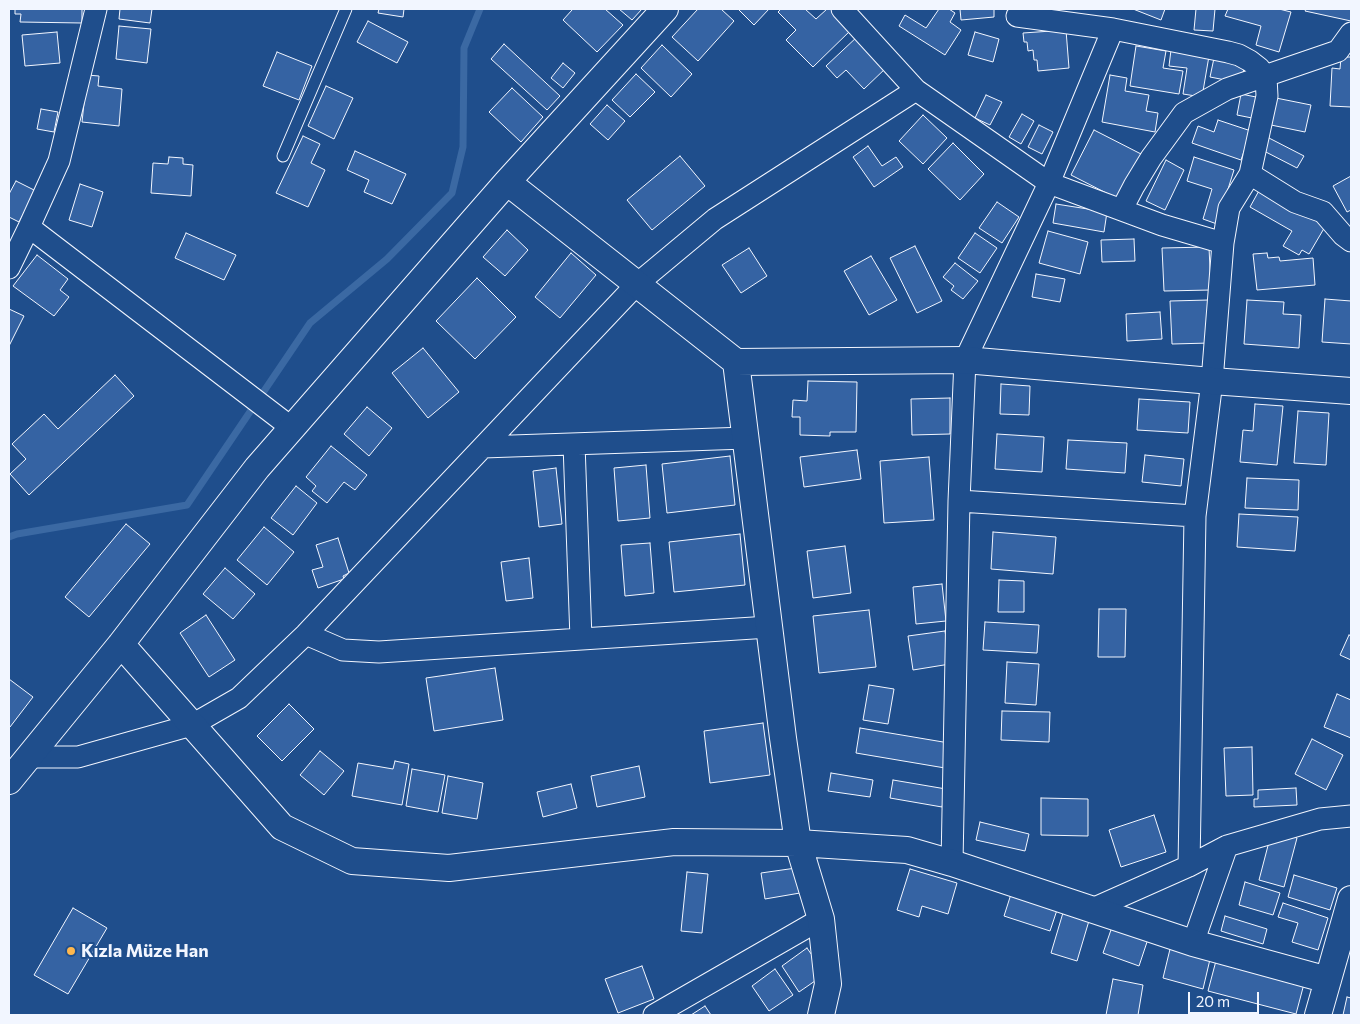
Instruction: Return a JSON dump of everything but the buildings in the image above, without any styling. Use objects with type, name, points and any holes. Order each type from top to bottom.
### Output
[{"type":"street","points":[[9,268],[59,161],[96,9]]},
{"type":"street","points":[[9,781],[121,644],[257,468],[507,182],[665,9]]},
{"type":"street","points":[[842,9],[916,90],[1049,183],[1162,225],[1223,244]]},
{"type":"street","points":[[1016,16],[1113,29],[1239,55],[1250,60],[1266,77],[1267,96],[1250,174],[1229,208],[1223,244],[1212,381],[1195,516],[1189,866]]},
{"type":"street","points":[[952,863],[959,501],[965,360],[1049,183],[1113,29]]},
{"type":"street","points":[[1122,209],[1151,158],[1184,113],[1227,90],[1338,51],[1351,33]]},
{"type":"street","points":[[28,757],[78,757],[192,725],[239,698],[306,634],[637,284],[715,219],[916,90]]},
{"type":"street","points":[[1250,174],[1295,202],[1323,212],[1343,235],[1351,241]]},
{"type":"street","points":[[507,182],[736,362],[965,360],[1351,391]]},
{"type":"street","points":[[29,227],[292,428]]},
{"type":"street","points":[[736,362],[798,843],[821,919],[828,984],[821,1015]]},
{"type":"street","points":[[483,447],[746,438]]},
{"type":"street","points":[[574,444],[580,640]]},
{"type":"street","points":[[959,501],[1195,516]]},
{"type":"street","points":[[306,634],[343,650],[378,652],[769,627]]},
{"type":"street","points":[[121,644],[282,827],[352,861],[449,868],[674,842],[798,843],[907,850],[952,863],[1193,943],[1328,980]]},
{"type":"street","points":[[1090,910],[1189,866],[1227,846],[1320,819],[1351,816]]},
{"type":"street","points":[[1193,943],[1227,846]]},
{"type":"street","points":[[1318,1015],[1351,899]]},
{"type":"street","points":[[654,1015],[821,919]]},
{"type":"lane","points":[[283,156],[346,9]]},
{"type":"waterway","points":[[9,537],[17,534],[187,505],[310,323],[387,259],[452,193],[463,147],[464,48],[480,9]]},
{"type":"place","name":"Kızla Müze Han","points":[[71,951]]}]
